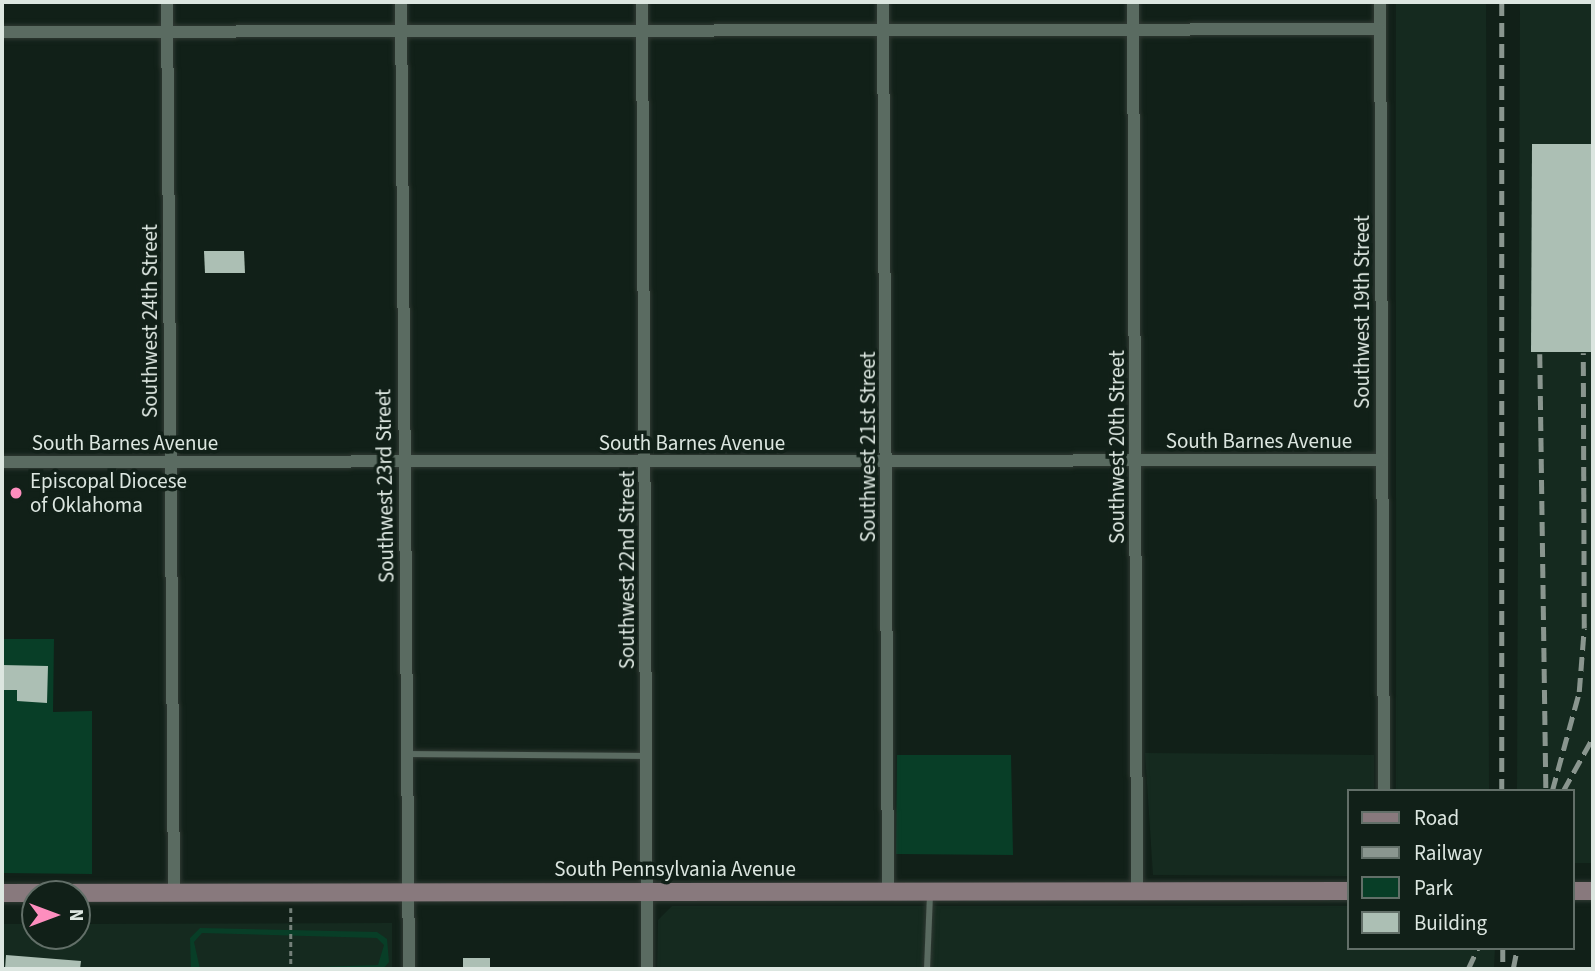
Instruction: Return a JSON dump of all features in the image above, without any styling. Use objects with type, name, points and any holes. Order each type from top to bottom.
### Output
[{"type":"main road","name":"South Pennsylvania Avenue","points":[[2,893],[1346,891]]},
{"type":"main road","points":[[1574,891],[1593,891]]},
{"type":"street","name":"Southwest 24th Street","points":[[167,2],[174,892]]},
{"type":"street","name":"Southwest 23rd Street","points":[[401,2],[409,969]]},
{"type":"street","name":"Southwest 22nd Street","points":[[642,2],[647,969]]},
{"type":"street","name":"Southwest 21st Street","points":[[883,2],[888,460],[888,892]]},
{"type":"street","name":"Southwest 20th Street","points":[[1133,2],[1137,891]]},
{"type":"street","name":"Southwest 19th Street","points":[[1380,2],[1384,789]]},
{"type":"street","points":[[2,32],[1379,29]]},
{"type":"street","name":"South Barnes Avenue","points":[[2,462],[1382,460]]},
{"type":"lane","points":[[407,754],[646,756]]},
{"type":"lane","points":[[927,969],[930,892]]},
{"type":"path","points":[[291,908],[291,969]]},
{"type":"shaded area","points":[[1396,2],[1486,2],[1489,789],[1396,789]]},
{"type":"shaded area","points":[[1520,2],[1593,2],[1593,863],[1574,863],[1574,789],[1517,789]]},
{"type":"shaded area","points":[[1145,753],[1374,755],[1374,789],[1346,789],[1346,876],[1153,875]]},
{"type":"shaded area","points":[[672,906],[1346,906],[1346,950],[1495,950],[1494,969],[657,969],[658,920]]},
{"type":"shaded area","points":[[392,923],[392,969],[2,969],[2,924],[21,924],[21,950],[91,950],[91,924]]},
{"type":"green space","points":[[2,639],[54,639],[53,712],[92,711],[92,874],[2,873]]},
{"type":"green space","points":[[897,755],[1011,755],[1013,855],[896,854]]},
{"type":"green space","points":[[200,928],[377,932],[387,939],[389,962],[383,969],[257,969],[378,965],[384,945],[377,938],[202,933],[194,942],[200,969],[191,969],[190,938]]},
{"type":"building","points":[[1532,144],[1593,144],[1593,352],[1531,352]]},
{"type":"building","points":[[204,251],[244,251],[245,273],[205,273]]},
{"type":"building","points":[[2,665],[48,666],[47,703],[17,701],[17,690],[2,690]]},
{"type":"building","points":[[6,955],[81,961],[80,969],[5,969]]},
{"type":"building","points":[[463,958],[490,958],[490,969],[463,969]]},
{"type":"railway","points":[[1502,2],[1502,789]]},
{"type":"railway","points":[[1553,789],[1579,692],[1584,628],[1583,353]]},
{"type":"railway","points":[[1540,354],[1546,789]]},
{"type":"railway","points":[[1564,789],[1593,737]]},
{"type":"railway","points":[[1468,969],[1477,950]]},
{"type":"railway","points":[[1503,950],[1503,969]]},
{"type":"railway","points":[[1513,969],[1517,950]]},
{"type":"place","name":"Episcopal Diocese of Oklahoma","points":[[16,493]]}]
